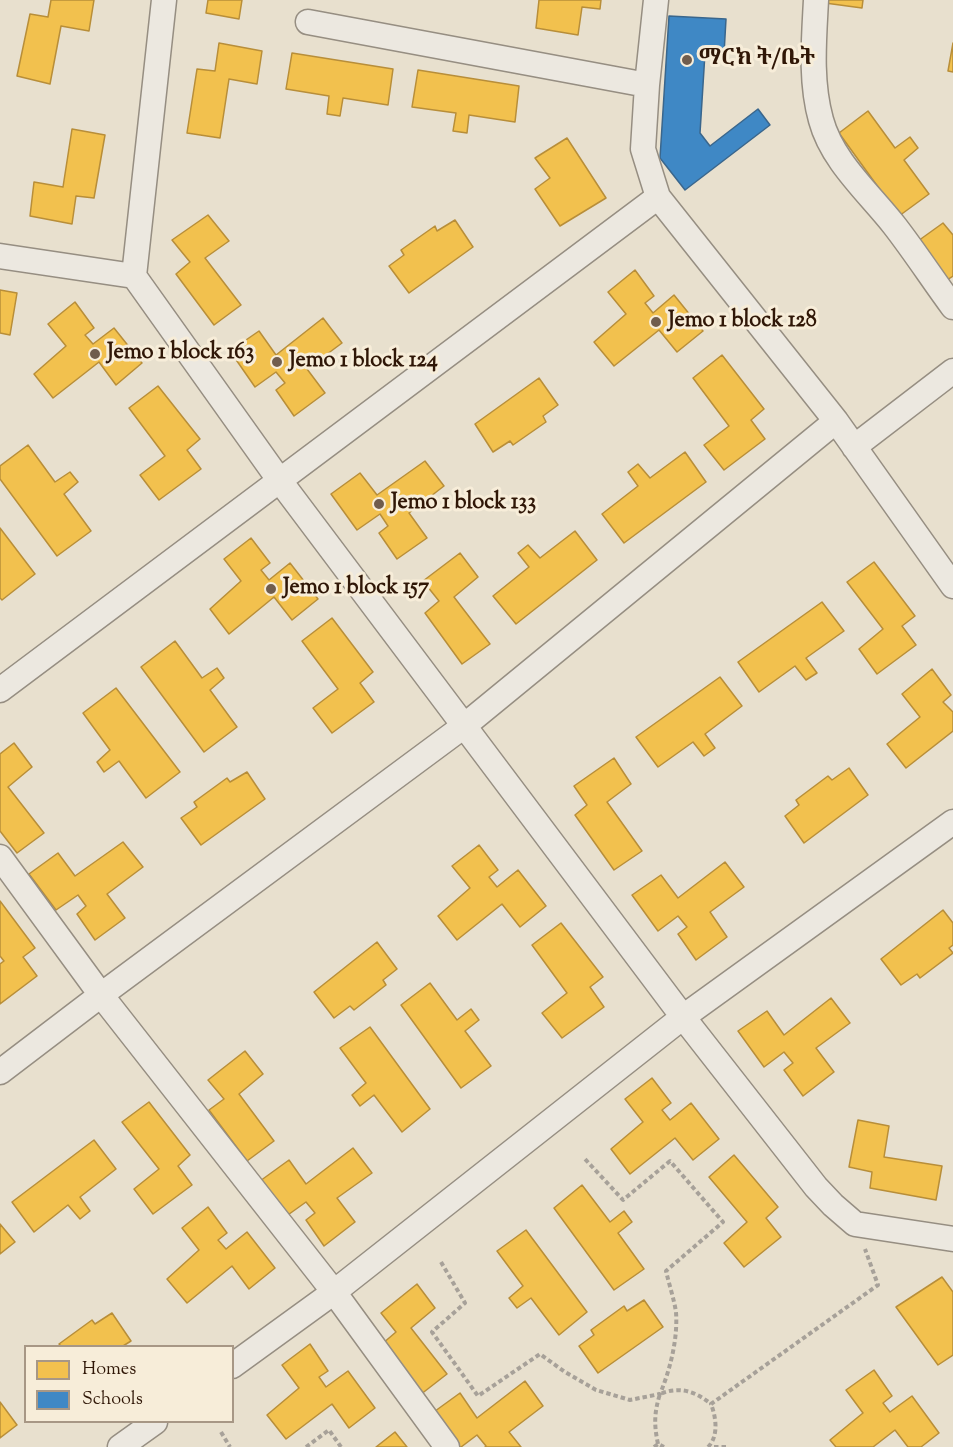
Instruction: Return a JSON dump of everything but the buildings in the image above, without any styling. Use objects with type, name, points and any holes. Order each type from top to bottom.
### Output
[{"type":"street","points":[[164,0],[134,276],[280,482],[683,1017],[816,1187],[855,1224],[953,1239]]},
{"type":"street","points":[[656,0],[646,85],[643,149],[658,197],[836,421],[953,586]]},
{"type":"street","points":[[816,0],[814,77],[820,119],[827,137],[837,156],[895,226],[953,308]]},
{"type":"street","points":[[308,22],[646,85]]},
{"type":"street","points":[[0,690],[658,197]]},
{"type":"street","points":[[0,256],[134,276]]},
{"type":"street","points":[[854,447],[953,371]]},
{"type":"street","points":[[0,1072],[464,726],[836,421]]},
{"type":"street","points":[[234,1365],[334,1292],[683,1017],[953,822]]},
{"type":"street","points":[[0,857],[101,995],[334,1292],[447,1447]]},
{"type":"street","points":[[120,1447],[154,1423]]},
{"type":"path","points":[[584,1158],[623,1200],[670,1161],[723,1222],[666,1271],[676,1312],[668,1376],[655,1409],[656,1445],[664,1447]]},
{"type":"path","points":[[711,1404],[878,1285],[855,1224]]},
{"type":"path","points":[[441,1262],[465,1303],[432,1332],[478,1396],[540,1354],[596,1390],[630,1400],[672,1389],[690,1391],[700,1395],[711,1404],[716,1418],[714,1434],[708,1447]]},
{"type":"path","points":[[306,1447],[330,1430],[341,1447]]},
{"type":"path","points":[[221,1432],[230,1447]]},
{"type":"path","points":[[714,1447],[729,1447]]},
{"type":"place","name":"ማርክ ት/ቤት","points":[[687,60]]},
{"type":"place","name":"Jemo 1 block 128","points":[[656,322]]},
{"type":"place","name":"Jemo 1 block 163","points":[[95,354]]},
{"type":"place","name":"Jemo 1 block 124","points":[[277,362]]},
{"type":"place","name":"Jemo 1 block 133","points":[[379,504]]},
{"type":"place","name":"Jemo 1 block 157","points":[[271,589]]}]
